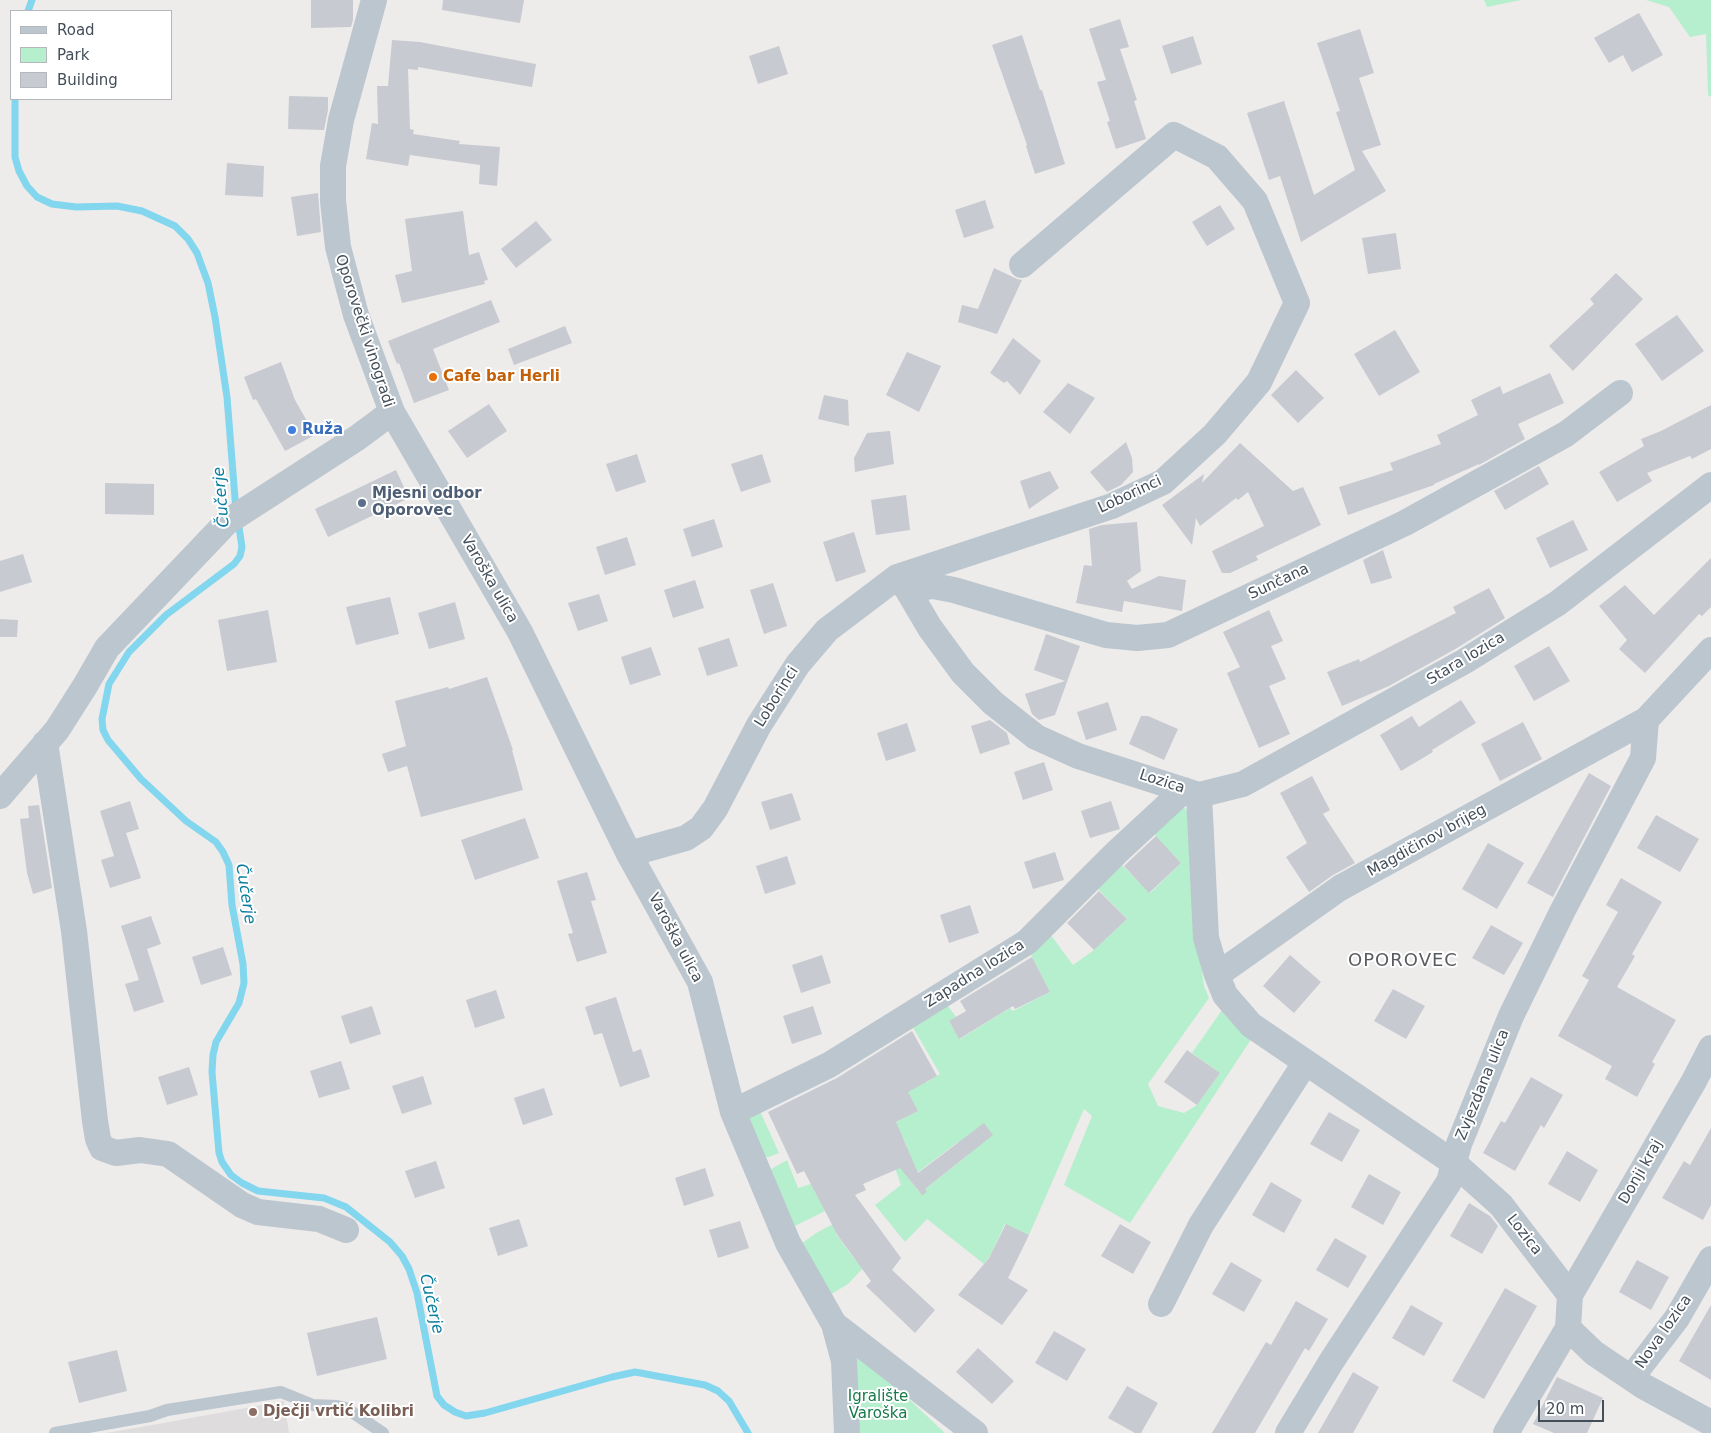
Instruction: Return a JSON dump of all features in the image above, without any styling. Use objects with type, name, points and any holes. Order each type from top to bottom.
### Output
[{"type":"street","name":"Oporovečki vinogradi","points":[[0,796],[57,730],[107,648],[226,522],[357,438],[392,412],[356,314],[338,247],[333,201],[333,166],[341,120],[374,0]]},
{"type":"street","name":"Loborinci","points":[[629,854],[686,838],[701,828],[715,808],[759,725],[798,664],[827,630],[902,583],[1112,506],[1162,482],[1215,434],[1258,382],[1297,304],[1255,201],[1217,157],[1174,135],[1022,265]]},
{"type":"street","name":"Sunčana","points":[[902,583],[954,590],[1106,635],[1137,638],[1168,635],[1405,523],[1566,434],[1620,393]]},
{"type":"street","name":"Varoška ulica","points":[[392,412],[520,632],[629,854],[700,982],[733,1112],[788,1243],[834,1324],[975,1433]]},
{"type":"street","name":"Stara lozica","points":[[1191,792],[1243,784],[1466,661],[1558,603],[1711,485]]},
{"type":"street","name":"Lozica","points":[[902,583],[930,628],[963,673],[993,703],[1036,737],[1078,756],[1191,792],[1206,938],[1225,995],[1251,1025],[1454,1163],[1501,1205],[1570,1295]]},
{"type":"street","name":"Magdičinov brijeg","points":[[1217,975],[1340,888],[1646,720],[1711,650]]},
{"type":"street","name":"Zvjezdana ulica","points":[[1288,1433],[1331,1362],[1449,1182],[1459,1144],[1511,1016],[1563,910],[1643,758],[1646,720]]},
{"type":"street","points":[[45,743],[74,931],[95,1121],[98,1139],[102,1148],[116,1153],[140,1150],[168,1154],[235,1200],[258,1212],[319,1219],[346,1230]]},
{"type":"street","name":"Zapadna lozica","points":[[733,1112],[829,1065],[1027,942],[1117,852],[1191,792]]},
{"type":"street","name":"Donji kraj","points":[[1570,1295],[1694,1081],[1711,1048]]},
{"type":"street","points":[[1161,1304],[1201,1225],[1305,1063]]},
{"type":"street","name":"Nova lozica","points":[[1631,1378],[1677,1318],[1711,1259]]},
{"type":"street","points":[[1506,1433],[1568,1328],[1570,1295]]},
{"type":"street","points":[[834,1324],[844,1361],[847,1433]]},
{"type":"street","points":[[1568,1328],[1594,1353],[1643,1386],[1711,1423]]},
{"type":"lane","points":[[55,1433],[150,1416],[167,1410],[281,1392],[313,1404],[346,1408],[383,1433]]},
{"type":"shaded area","name":"Dječji vrtić Kolibri","points":[[284,1401],[289,1433],[106,1433],[158,1424]]},
{"type":"green space","points":[[1484,0],[1521,0],[1487,7]]},
{"type":"green space","points":[[1646,0],[1711,0],[1711,97],[1708,95],[1706,34],[1690,37],[1669,7]]},
{"type":"green space","points":[[1180,804],[1187,810],[1193,904],[1204,986],[1209,998],[1148,1084],[1158,1106],[1184,1113],[1197,1105],[1220,1073],[1192,1053],[1222,1010],[1252,1038],[1130,1223],[1064,1185],[1092,1116],[1084,1109],[1029,1235],[1005,1224],[991,1254],[984,1264],[927,1219],[905,1242],[875,1205],[901,1185],[894,1165],[907,1147],[903,1138],[899,1140],[891,1125],[917,1111],[868,1089],[918,1067],[927,1082],[940,1074],[911,1024],[946,1003],[956,1017],[949,1022],[960,1039],[1010,1008],[1013,1011],[1050,992],[1031,955],[1050,934],[1073,965],[1094,950],[1127,919],[1095,886],[1119,862],[1150,893],[1181,863],[1151,831]],"holes":[[[958,1142],[968,1155],[920,1193],[909,1179]]]},
{"type":"green space","points":[[759,1109],[779,1153],[762,1158],[748,1116]]},
{"type":"green space","points":[[787,1160],[798,1188],[811,1184],[825,1211],[793,1227],[770,1171]]},
{"type":"green space","points":[[839,1221],[843,1229],[836,1234],[855,1260],[886,1238],[888,1242],[848,1284],[830,1295],[801,1244],[816,1233]]},
{"type":"green space","name":"Igralište Varoška","points":[[850,1344],[945,1433],[851,1433]]},
{"type":"building","points":[[311,0],[353,0],[351,27],[311,28]]},
{"type":"building","points":[[443,0],[524,0],[520,23],[442,10]]},
{"type":"building","points":[[1639,13],[1663,55],[1632,72],[1623,55],[1609,63],[1594,38]]},
{"type":"building","points":[[1120,19],[1129,47],[1120,49],[1137,100],[1134,101],[1146,139],[1116,149],[1107,122],[1110,121],[1097,82],[1106,80],[1089,29]]},
{"type":"building","points":[[1360,29],[1374,73],[1359,78],[1381,145],[1362,151],[1386,191],[1301,242],[1280,176],[1269,180],[1247,113],[1284,101],[1314,195],[1355,170],[1336,112],[1340,111],[1317,43]]},
{"type":"building","points":[[1022,35],[1040,90],[1042,90],[1065,164],[1035,174],[1027,145],[992,45]]},
{"type":"building","points":[[1193,36],[1202,64],[1171,74],[1162,46]]},
{"type":"building","points":[[392,40],[420,42],[536,64],[532,87],[418,67],[418,70],[408,69],[410,129],[414,130],[413,134],[460,141],[459,144],[500,147],[497,186],[479,184],[480,165],[410,155],[408,166],[366,159],[372,123],[378,124],[377,86],[388,86]]},
{"type":"building","points":[[779,46],[788,74],[758,84],[749,56]]},
{"type":"building","points":[[289,96],[328,97],[328,110],[324,130],[288,129]]},
{"type":"building","points":[[227,163],[264,166],[263,197],[225,195]]},
{"type":"building","points":[[318,193],[321,232],[297,236],[291,197]]},
{"type":"building","points":[[985,200],[994,228],[964,238],[955,210]]},
{"type":"building","points":[[1220,205],[1235,229],[1207,246],[1192,222]]},
{"type":"building","points":[[463,211],[469,255],[479,252],[488,280],[484,281],[485,284],[402,303],[395,275],[412,271],[405,219]]},
{"type":"building","points":[[536,221],[552,240],[516,268],[501,249]]},
{"type":"building","points":[[1396,233],[1401,269],[1368,274],[1362,238]]},
{"type":"building","points":[[994,268],[1022,280],[997,334],[958,322],[962,305],[978,309]]},
{"type":"building","points":[[1616,273],[1643,299],[1573,371],[1549,346],[1594,304],[1590,299]]},
{"type":"building","points":[[491,300],[500,322],[433,349],[449,390],[414,403],[399,363],[397,364],[388,341]]},
{"type":"building","points":[[1677,315],[1704,351],[1662,381],[1635,344]]},
{"type":"building","points":[[565,326],[572,343],[514,365],[508,349]]},
{"type":"building","points":[[1395,330],[1420,372],[1379,396],[1354,354]]},
{"type":"building","points":[[1013,338],[1041,361],[1020,395],[1007,381],[1004,383],[990,373]]},
{"type":"building","points":[[907,352],[941,366],[919,412],[886,395]]},
{"type":"building","points":[[281,362],[295,400],[315,435],[285,451],[256,399],[253,400],[244,377]]},
{"type":"building","points":[[1296,370],[1324,398],[1298,423],[1271,395]]},
{"type":"building","points":[[1550,373],[1564,403],[1518,424],[1525,439],[1479,465],[1434,485],[1348,515],[1339,487],[1393,470],[1390,463],[1441,444],[1437,435],[1478,415],[1471,400],[1500,386],[1503,394]]},
{"type":"building","points":[[1068,383],[1095,398],[1070,434],[1043,412]]},
{"type":"building","points":[[824,395],[848,400],[849,426],[818,419]]},
{"type":"building","points":[[489,404],[507,431],[467,458],[448,431]]},
{"type":"building","points":[[1711,405],[1711,449],[1692,459],[1690,456],[1647,473],[1652,481],[1617,502],[1599,472],[1644,446],[1641,439],[1661,431]]},
{"type":"building","points":[[890,431],[894,464],[855,472],[854,458],[867,433]]},
{"type":"building","points":[[1126,442],[1132,458],[1133,472],[1121,485],[1107,492],[1090,472]]},
{"type":"building","points":[[1240,443],[1293,491],[1303,487],[1321,525],[1256,556],[1258,560],[1230,573],[1222,573],[1212,551],[1264,526],[1248,492],[1238,500],[1236,498],[1200,526],[1196,518],[1192,545],[1162,505],[1204,474],[1202,483]]},
{"type":"building","points":[[637,454],[646,482],[616,492],[606,464]]},
{"type":"building","points":[[762,454],[771,482],[741,492],[731,464]]},
{"type":"building","points":[[1539,466],[1549,484],[1505,510],[1494,491]]},
{"type":"building","name":"Mjesni odbor Oporovec","points":[[396,470],[409,498],[328,537],[315,509]]},
{"type":"building","points":[[1050,471],[1059,488],[1029,509],[1020,481]]},
{"type":"building","points":[[105,483],[154,484],[154,515],[105,514]]},
{"type":"building","points":[[906,495],[910,530],[876,535],[871,500]]},
{"type":"building","points":[[714,519],[723,547],[692,557],[683,529]]},
{"type":"building","points":[[1573,520],[1588,550],[1550,568],[1536,538]]},
{"type":"building","points":[[1137,522],[1141,571],[1127,581],[1132,589],[1159,576],[1186,580],[1182,611],[1124,601],[1122,612],[1076,603],[1084,565],[1092,566],[1089,529],[1102,525]]},
{"type":"building","points":[[854,532],[866,572],[836,582],[823,542]]},
{"type":"building","points":[[627,537],[636,565],[605,575],[596,547]]},
{"type":"building","points":[[1383,550],[1392,578],[1371,584],[1363,560]]},
{"type":"building","points":[[23,554],[32,582],[0,592],[0,561]]},
{"type":"building","points":[[1711,558],[1711,607],[1702,616],[1699,614],[1645,673],[1619,649],[1627,640],[1599,606],[1625,585],[1654,615]]},
{"type":"building","points":[[695,580],[704,608],[673,618],[664,590]]},
{"type":"building","points":[[773,583],[787,626],[764,634],[750,590]]},
{"type":"building","points":[[1489,588],[1505,618],[1457,648],[1389,686],[1342,706],[1327,672],[1359,659],[1360,662],[1456,613],[1453,607]]},
{"type":"building","points":[[599,594],[608,621],[578,631],[568,603]]},
{"type":"building","points":[[390,597],[399,634],[356,645],[346,607]]},
{"type":"building","points":[[455,602],[465,639],[429,649],[418,613]]},
{"type":"building","points":[[268,610],[277,662],[227,671],[218,620]]},
{"type":"building","points":[[1269,610],[1283,641],[1271,646],[1286,679],[1269,686],[1290,734],[1259,748],[1227,673],[1240,667],[1223,632]]},
{"type":"building","points":[[0,619],[18,620],[17,637],[0,637]]},
{"type":"building","points":[[1046,634],[1080,646],[1055,715],[1039,720],[1032,714],[1025,694],[1065,681],[1034,670]]},
{"type":"building","points":[[729,638],[738,666],[707,676],[698,648]]},
{"type":"building","points":[[1549,646],[1570,681],[1534,701],[1514,666]]},
{"type":"building","points":[[651,647],[661,675],[630,685],[621,657]]},
{"type":"building","points":[[487,677],[513,750],[523,790],[421,817],[407,766],[388,772],[382,754],[406,746],[395,701],[448,687],[449,689]]},
{"type":"building","points":[[1461,700],[1476,723],[1401,771],[1380,735],[1412,716],[1419,727]]},
{"type":"building","points":[[1108,702],[1117,730],[1086,740],[1077,712]]},
{"type":"building","points":[[1141,716],[1148,716],[1178,729],[1164,760],[1129,744]]},
{"type":"building","points":[[990,720],[1007,733],[1010,744],[980,754],[971,726]]},
{"type":"building","points":[[1523,722],[1542,759],[1500,781],[1481,744]]},
{"type":"building","points":[[907,723],[916,751],[886,761],[877,733]]},
{"type":"building","points":[[1044,762],[1053,790],[1023,800],[1014,772]]},
{"type":"building","points":[[1589,773],[1611,786],[1553,897],[1527,883]]},
{"type":"building","points":[[1312,776],[1330,810],[1323,814],[1355,863],[1333,875],[1309,892],[1286,857],[1307,843],[1280,793]]},
{"type":"building","points":[[792,793],[801,820],[770,830],[761,802]]},
{"type":"building","points":[[130,801],[139,829],[126,833],[141,878],[110,888],[101,860],[114,856],[100,811]]},
{"type":"building","points":[[1111,801],[1120,829],[1090,838],[1081,811]]},
{"type":"building","points":[[39,805],[52,888],[33,894],[27,873],[20,819],[29,818],[28,806]]},
{"type":"building","points":[[1656,815],[1699,839],[1680,872],[1637,848]]},
{"type":"building","points":[[525,818],[539,858],[475,880],[461,840]]},
{"type":"building","points":[[1156,836],[1181,863],[1149,893],[1124,866]]},
{"type":"building","points":[[1488,843],[1524,863],[1497,909],[1462,889]]},
{"type":"building","points":[[1055,852],[1064,880],[1033,889],[1024,862]]},
{"type":"building","points":[[787,856],[796,884],[765,894],[756,866]]},
{"type":"building","points":[[587,872],[596,900],[591,901],[607,953],[577,962],[568,934],[573,933],[557,881]]},
{"type":"building","points":[[1621,878],[1662,902],[1632,954],[1635,956],[1617,987],[1676,1020],[1652,1062],[1655,1064],[1637,1097],[1605,1079],[1612,1066],[1558,1036],[1589,980],[1582,976],[1618,912],[1606,905]]},
{"type":"building","points":[[1099,891],[1127,919],[1094,950],[1067,923]]},
{"type":"building","points":[[970,905],[979,933],[949,943],[940,915]]},
{"type":"building","points":[[151,916],[161,944],[147,949],[164,1002],[134,1012],[125,984],[139,980],[121,926]]},
{"type":"building","points":[[1491,925],[1523,943],[1504,975],[1472,958]]},
{"type":"building","points":[[223,947],[232,975],[201,985],[192,957]]},
{"type":"building","points":[[822,955],[831,983],[801,993],[792,965]]},
{"type":"building","points":[[1290,955],[1321,982],[1294,1013],[1263,986]]},
{"type":"building","points":[[1032,957],[1050,992],[1015,1009],[1013,1006],[959,1039],[949,1021],[966,1011],[960,1001]]},
{"type":"building","points":[[1393,989],[1425,1006],[1406,1039],[1374,1021]]},
{"type":"building","points":[[496,990],[505,1018],[475,1028],[466,1000]]},
{"type":"building","points":[[616,997],[633,1052],[641,1049],[650,1077],[620,1087],[602,1033],[594,1035],[585,1007]]},
{"type":"building","points":[[372,1006],[381,1034],[350,1044],[341,1016]]},
{"type":"building","points":[[813,1006],[822,1034],[792,1044],[783,1016]]},
{"type":"building","points":[[912,1031],[937,1076],[908,1092],[918,1111],[896,1122],[918,1173],[984,1123],[993,1135],[925,1189],[927,1192],[922,1195],[900,1168],[863,1184],[866,1190],[855,1195],[901,1258],[892,1270],[935,1310],[915,1333],[866,1286],[871,1281],[838,1236],[804,1171],[797,1174],[768,1112],[837,1078]]},
{"type":"building","points":[[1187,1050],[1220,1073],[1197,1105],[1164,1082]]},
{"type":"building","points":[[341,1061],[350,1089],[319,1098],[310,1071]]},
{"type":"building","points":[[189,1067],[198,1095],[167,1105],[158,1077]]},
{"type":"building","points":[[423,1076],[432,1104],[402,1114],[392,1086]]},
{"type":"building","points":[[1531,1077],[1563,1095],[1544,1128],[1541,1125],[1515,1171],[1483,1153],[1501,1121],[1505,1123]]},
{"type":"building","points":[[544,1088],[553,1115],[523,1125],[514,1098]]},
{"type":"building","points":[[1329,1112],[1360,1130],[1342,1162],[1310,1144]]},
{"type":"building","points":[[1711,1128],[1711,1205],[1703,1220],[1662,1198],[1684,1161],[1690,1165]]},
{"type":"building","points":[[1567,1151],[1598,1170],[1580,1202],[1548,1184]]},
{"type":"building","points":[[436,1161],[445,1188],[415,1198],[405,1171]]},
{"type":"building","points":[[705,1168],[714,1196],[684,1206],[675,1178]]},
{"type":"building","points":[[1369,1174],[1401,1192],[1383,1225],[1351,1207]]},
{"type":"building","points":[[1271,1182],[1302,1200],[1284,1233],[1252,1215]]},
{"type":"building","points":[[1469,1203],[1490,1216],[1498,1226],[1482,1254],[1450,1236]]},
{"type":"building","points":[[519,1219],[528,1246],[498,1256],[489,1228]]},
{"type":"building","points":[[740,1221],[749,1248],[718,1258],[709,1230]]},
{"type":"building","points":[[1006,1224],[1029,1235],[1008,1278],[1028,1290],[1002,1325],[958,1295],[989,1258]]},
{"type":"building","points":[[1120,1224],[1151,1242],[1133,1274],[1101,1256]]},
{"type":"building","points":[[1335,1238],[1367,1256],[1348,1288],[1316,1270]]},
{"type":"building","points":[[1637,1260],[1669,1277],[1651,1310],[1619,1292]]},
{"type":"building","points":[[1231,1262],[1262,1280],[1244,1312],[1212,1294]]},
{"type":"building","points":[[1505,1288],[1537,1306],[1484,1399],[1452,1381]]},
{"type":"building","points":[[1296,1301],[1328,1319],[1309,1351],[1305,1348],[1255,1433],[1212,1433],[1266,1342],[1271,1345]]},
{"type":"building","points":[[1411,1305],[1443,1323],[1424,1356],[1392,1338]]},
{"type":"building","points":[[1711,1305],[1711,1380],[1679,1361]]},
{"type":"building","points":[[377,1317],[387,1359],[317,1376],[307,1333]]},
{"type":"building","points":[[1054,1331],[1086,1349],[1067,1381],[1035,1363]]},
{"type":"building","points":[[978,1348],[1014,1381],[992,1404],[956,1372]]},
{"type":"building","points":[[117,1350],[127,1391],[79,1403],[68,1362]]},
{"type":"building","points":[[1353,1372],[1379,1387],[1353,1433],[1318,1433]]},
{"type":"building","points":[[1557,1377],[1603,1398],[1587,1433],[1554,1433],[1533,1424]]},
{"type":"building","points":[[1127,1386],[1158,1403],[1141,1433],[1135,1433],[1108,1418]]},
{"type":"waterway","name":"Čučerje","points":[[28,10],[32,0]]},
{"type":"waterway","name":"Čučerje","points":[[15,100],[15,157],[19,171],[27,186],[37,197],[52,204],[76,207],[117,206],[142,211],[175,226],[188,239],[197,253],[208,283],[215,317],[227,397],[236,511]]},
{"type":"waterway","name":"Čučerje","points":[[238,521],[242,547],[240,556],[234,564],[166,615],[129,652],[109,684],[102,719],[103,730],[108,740],[141,779],[186,821],[216,842],[229,865],[232,905],[243,964],[244,983],[239,1003],[216,1042],[213,1055],[212,1072],[219,1153],[222,1162],[231,1175],[258,1191],[324,1198],[346,1207],[390,1242],[402,1256],[409,1269],[417,1293],[437,1396],[444,1405],[455,1412],[466,1416],[485,1413],[635,1372],[705,1385],[718,1391],[729,1401],[748,1433]]},
{"type":"place","name":"Cafe bar Herli","points":[[433,377]]},
{"type":"place","name":"Ruža","points":[[292,430]]},
{"type":"place","name":"Mjesni odbor Oporovec","points":[[362,503]]},
{"type":"place","name":"Dječji vrtić Kolibri","points":[[253,1412]]},
{"type":"district","name":"OPOROVEC","points":[[1403,961]]}]
